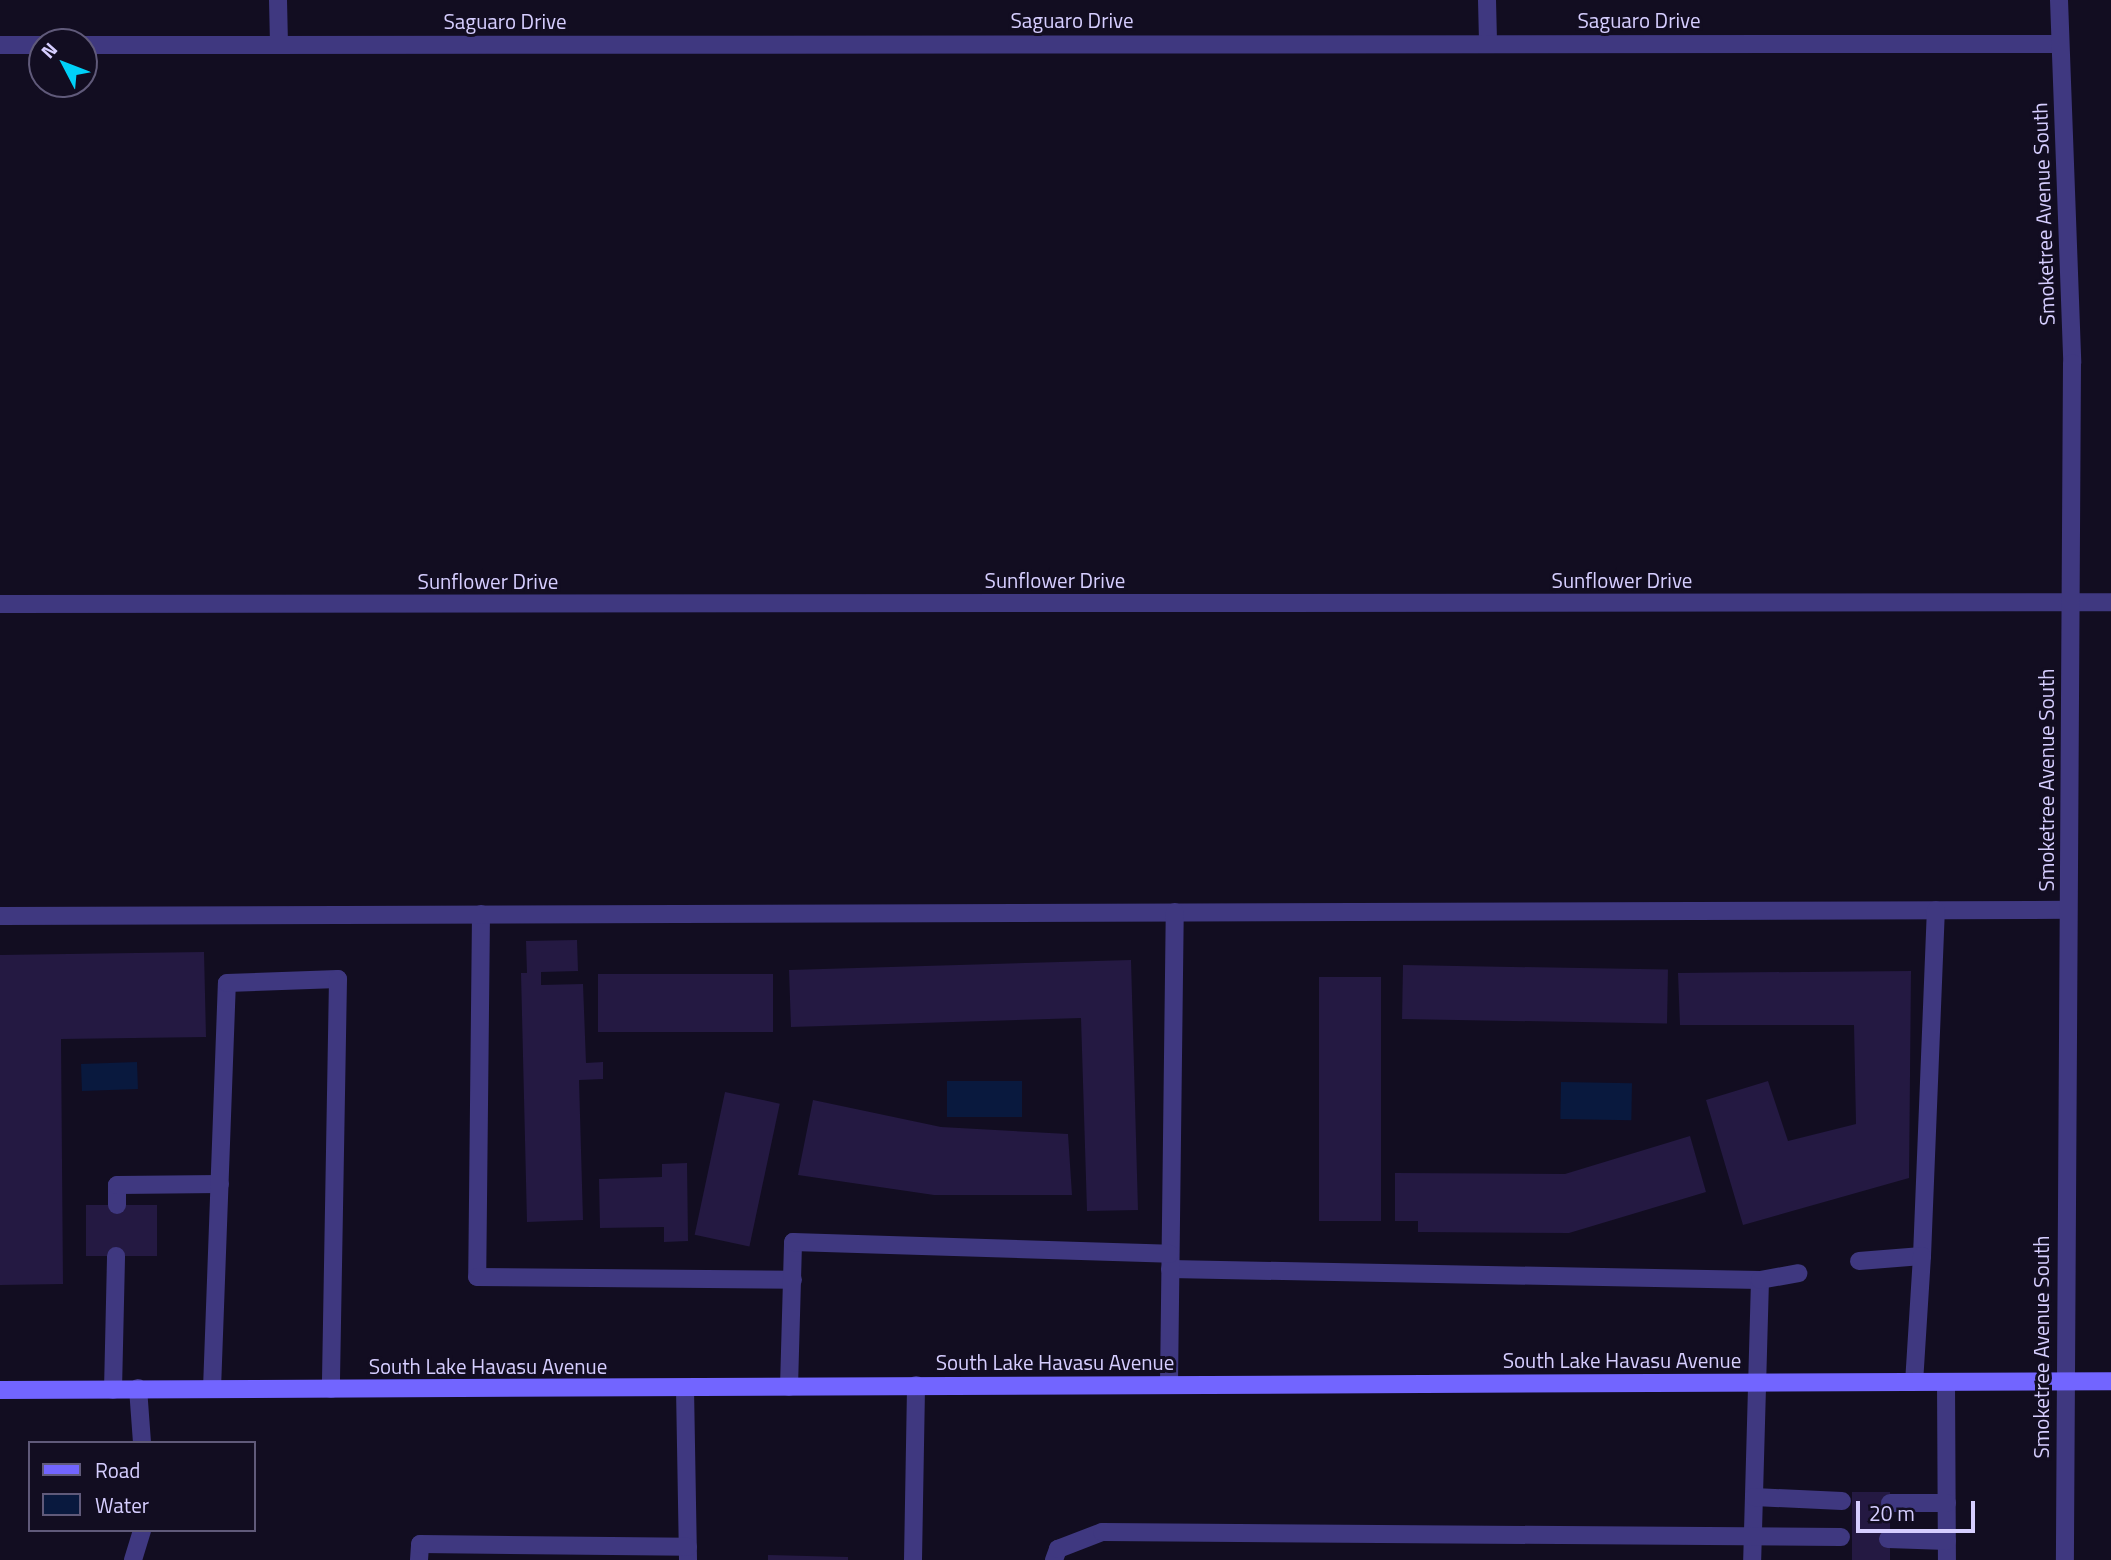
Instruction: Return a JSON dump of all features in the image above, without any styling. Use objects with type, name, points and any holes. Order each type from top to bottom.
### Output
[{"type":"main road","name":"South Lake Havasu Avenue","points":[[0,1390],[2111,1381]]},
{"type":"street","points":[[278,0],[279,44]]},
{"type":"street","points":[[1487,0],[1488,42]]},
{"type":"street","name":"Smoketree Avenue South","points":[[2059,0],[2072,363],[2062,1382],[2065,1560]]},
{"type":"street","name":"Saguaro Drive","points":[[98,45],[1488,42],[2059,44]]},
{"type":"street","points":[[0,45],[28,45]]},
{"type":"street","name":"Sunflower Drive","points":[[0,604],[2111,602]]},
{"type":"street","points":[[1914,1382],[1922,1256],[1936,910]]},
{"type":"street","points":[[0,916],[2068,910]]},
{"type":"street","points":[[1170,1384],[1175,912]]},
{"type":"street","points":[[481,914],[477,1277],[793,1280]]},
{"type":"street","points":[[212,1389],[227,982],[338,979],[331,1389]]},
{"type":"street","points":[[117,1205],[117,1185],[220,1184]]},
{"type":"street","points":[[789,1387],[793,1241],[1170,1262],[1760,1280],[1798,1273]]},
{"type":"street","points":[[113,1390],[116,1256]]},
{"type":"street","points":[[1859,1261],[1922,1256]]},
{"type":"street","points":[[1752,1560],[1762,1383],[1760,1280]]},
{"type":"street","points":[[1946,1382],[1947,1560]]},
{"type":"street","points":[[913,1560],[916,1385]]},
{"type":"street","points":[[138,1388],[142,1441]]},
{"type":"street","points":[[419,1552],[688,1554],[685,1388]]},
{"type":"street","points":[[1754,1497],[1842,1501]]},
{"type":"street","points":[[1890,1503],[1947,1503]]},
{"type":"street","points":[[133,1560],[141,1532]]},
{"type":"street","points":[[1054,1560],[1058,1549],[1102,1532],[1752,1534],[1841,1537]]},
{"type":"street","points":[[1888,1539],[1947,1541]]},
{"type":"water","points":[[137,1062],[138,1089],[82,1091],[81,1064]]},
{"type":"water","points":[[947,1081],[1022,1081],[1022,1117],[947,1117]]},
{"type":"water","points":[[1561,1082],[1632,1083],[1631,1120],[1560,1119]]},
{"type":"building","points":[[577,940],[578,971],[541,972],[541,985],[583,984],[586,1063],[603,1062],[603,1079],[579,1080],[583,1220],[527,1222],[521,973],[527,973],[526,941]]},
{"type":"building","points":[[204,952],[206,1037],[61,1039],[63,1284],[0,1285],[0,955]]},
{"type":"building","points":[[1131,960],[1138,1210],[1087,1211],[1081,1018],[791,1027],[789,970]]},
{"type":"building","points":[[1403,965],[1668,970],[1667,1024],[1402,1019]]},
{"type":"building","points":[[1911,971],[1909,1178],[1743,1225],[1706,1100],[1768,1081],[1788,1141],[1856,1124],[1854,1025],[1680,1025],[1678,973]]},
{"type":"building","points":[[598,974],[773,974],[773,1032],[598,1032]]},
{"type":"building","points":[[1319,977],[1381,977],[1381,1221],[1319,1221]]},
{"type":"building","points":[[725,1092],[780,1104],[749,1246],[695,1235]]},
{"type":"building","points":[[813,1100],[941,1127],[1068,1134],[1072,1195],[934,1195],[798,1175]]},
{"type":"building","points":[[1690,1136],[1706,1192],[1569,1233],[1418,1232],[1418,1221],[1395,1221],[1395,1173],[1565,1174]]},
{"type":"building","points":[[687,1163],[688,1241],[664,1242],[664,1227],[600,1228],[599,1179],[662,1177],[662,1164]]},
{"type":"building","points":[[86,1205],[157,1205],[157,1256],[86,1256]]},
{"type":"building","points":[[1852,1492],[1890,1492],[1890,1560],[1852,1560]]},
{"type":"building","points":[[768,1555],[848,1557],[848,1560],[768,1560]]}]
